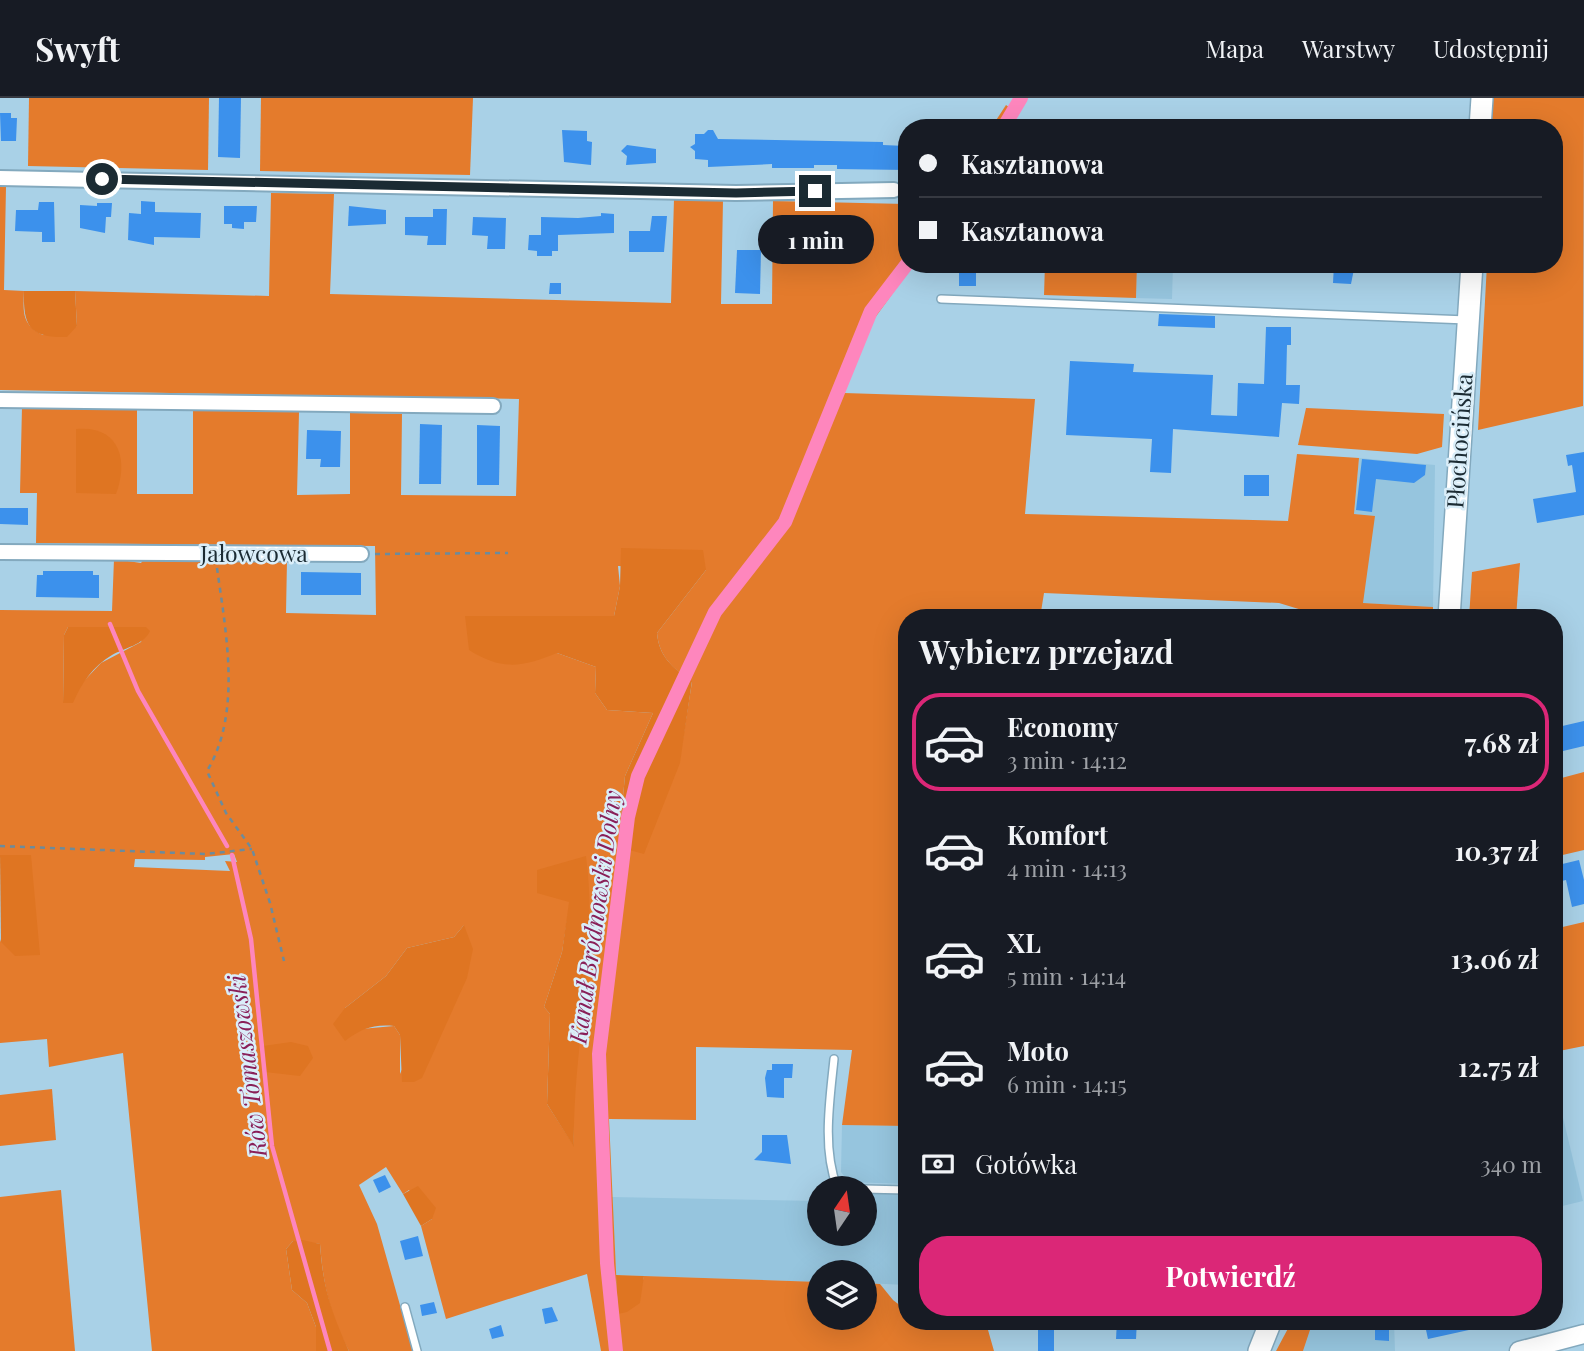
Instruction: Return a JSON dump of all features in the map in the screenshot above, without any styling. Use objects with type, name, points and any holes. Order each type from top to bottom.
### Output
[{"type":"main road","points":[[1481,119],[1482,98]]},
{"type":"main road","name":"Płochocińska","points":[[1450,609],[1471,273]]},
{"type":"main road","points":[[1259,1351],[1267,1330]]},
{"type":"street","points":[[0,178],[736,193],[894,190]]},
{"type":"street","points":[[0,400],[493,406]]},
{"type":"street","name":"Jałowcowa","points":[[0,552],[361,554]]},
{"type":"street","points":[[1518,1351],[1584,1334]]},
{"type":"lane","points":[[941,299],[1468,320]]},
{"type":"lane","points":[[833,1176],[829,1111],[834,1059]]},
{"type":"lane","points":[[877,1189],[898,1190]]},
{"type":"lane","points":[[405,1307],[418,1351]]},
{"type":"path","points":[[361,554],[508,553]]},
{"type":"path","points":[[216,554],[226,654],[227,717],[218,753],[207,771],[226,813],[251,849],[270,903],[284,961]]},
{"type":"path","points":[[0,846],[205,853],[251,849]]},
{"type":"shaded area","points":[[29,98],[209,98],[208,170],[28,166]]},
{"type":"shaded area","points":[[261,98],[473,98],[470,175],[260,171]]},
{"type":"shaded area","points":[[1492,98],[1584,98],[1583,406],[1478,430],[1487,273],[1563,273],[1563,119],[1491,119]]},
{"type":"shaded area","points":[[1006,105],[1017,113],[1014,119],[997,119]]},
{"type":"shaded area","points":[[0,187],[6,187],[4,290],[24,291],[25,318],[31,327],[43,335],[77,326],[75,291],[269,296],[271,193],[334,194],[330,294],[671,303],[674,199],[723,200],[721,304],[772,304],[773,201],[898,204],[898,273],[907,273],[869,326],[844,393],[1035,399],[1025,514],[1288,521],[1297,454],[1359,458],[1354,514],[1375,516],[1363,603],[1433,609],[1299,609],[1279,603],[1044,593],[1041,609],[898,609],[898,1126],[842,1125],[852,1050],[696,1047],[696,1120],[609,1119],[618,1314],[639,1296],[644,1276],[807,1282],[807,1330],[877,1330],[877,1284],[880,1284],[898,1304],[898,1330],[988,1330],[994,1351],[601,1351],[587,1274],[446,1319],[421,1226],[432,1219],[409,1190],[403,1194],[386,1167],[359,1185],[377,1224],[413,1351],[349,1351],[329,1299],[320,1244],[293,1241],[286,1249],[292,1290],[307,1303],[316,1327],[316,1351],[152,1351],[123,1053],[49,1067],[47,1039],[0,1043],[0,939],[1,942],[31,856],[0,855],[0,610],[112,611],[114,559],[141,563],[144,559],[287,560],[286,613],[376,615],[375,546],[36,543],[37,493],[20,493],[22,407],[137,409],[137,494],[193,494],[193,410],[299,412],[297,495],[350,494],[350,413],[402,414],[401,495],[516,496],[519,399],[0,390]],"holes":[[[618,566],[706,570],[657,633],[661,649],[668,661],[692,682],[679,763],[618,847],[625,776],[653,713],[607,710],[595,693],[596,667],[557,653],[614,616],[620,586]],[[68,627],[146,627],[141,642],[101,663],[63,703],[64,635]],[[234,854],[237,862],[225,861],[230,871],[134,867],[135,859],[205,860],[205,857]],[[570,902],[574,1146],[547,1104],[550,1014],[544,1007],[562,952]],[[464,925],[400,1074],[400,1035],[394,1026],[361,1029],[345,1008],[386,976],[407,948],[454,937]]]},
{"type":"shaded area","points":[[1045,273],[1137,273],[1136,298],[1044,295]]},
{"type":"shaded area","points":[[1137,273],[1173,273],[1172,299],[1136,298]]},
{"type":"shaded area","points":[[24,291],[75,291],[77,326],[67,337],[36,332],[27,321]]},
{"type":"shaded area","points":[[1306,408],[1444,414],[1442,447],[1417,454],[1298,445]]},
{"type":"shaded area","points":[[76,429],[91,429],[102,433],[117,447],[121,469],[116,494],[76,493]]},
{"type":"shaded area","points":[[1359,458],[1435,465],[1433,607],[1362,603],[1374,517],[1354,514]]},
{"type":"shaded area","points":[[621,548],[703,550],[706,570],[657,633],[661,649],[668,661],[692,681],[680,763],[644,854],[618,847],[625,776],[653,713],[607,710],[595,693],[596,667],[557,653],[513,665],[481,657],[469,650],[465,616],[614,616],[620,586]]},
{"type":"shaded area","points":[[1520,563],[1517,609],[1470,609],[1472,572]]},
{"type":"shaded area","points":[[68,627],[146,627],[150,631],[139,643],[99,664],[84,682],[73,703],[63,703],[64,635]]},
{"type":"shaded area","points":[[1584,772],[1584,850],[1563,855],[1563,778]]},
{"type":"shaded area","points":[[0,855],[31,855],[40,955],[15,956],[1,942]]},
{"type":"shaded area","points":[[586,856],[589,929],[574,1111],[574,1147],[547,1104],[550,1014],[544,1007],[562,952],[569,902],[537,893],[537,870]]},
{"type":"shaded area","points":[[1584,922],[1584,1046],[1563,1050],[1563,927]]},
{"type":"shaded area","points":[[464,925],[473,949],[467,978],[422,1078],[414,1082],[402,1082],[400,1035],[394,1026],[368,1028],[345,1041],[333,1024],[345,1008],[386,976],[407,948],[454,937]]},
{"type":"shaded area","points":[[291,1042],[308,1046],[313,1058],[300,1076],[265,1072],[263,1046]]},
{"type":"shaded area","points":[[52,1089],[56,1140],[0,1146],[0,1095]]},
{"type":"shaded area","points":[[1563,1118],[1583,1201],[1563,1206]]},
{"type":"shaded area","points":[[842,1125],[898,1126],[898,1184],[877,1183],[877,1176],[844,1176],[841,1172]]},
{"type":"shaded area","points":[[418,1186],[436,1208],[432,1219],[421,1226],[403,1194]]},
{"type":"shaded area","points":[[61,1190],[75,1351],[0,1351],[0,1197]]},
{"type":"shaded area","points":[[877,1193],[898,1194],[898,1285],[877,1284],[877,1260],[807,1260],[807,1282],[616,1275],[612,1197],[807,1201],[807,1246],[877,1246]]},
{"type":"shaded area","points":[[293,1241],[320,1244],[329,1299],[349,1351],[316,1351],[316,1327],[307,1303],[292,1290],[286,1249]]},
{"type":"shaded area","points":[[616,1275],[644,1276],[640,1303],[627,1312],[618,1314]]},
{"type":"shaded area","points":[[1287,1330],[1310,1330],[1303,1351],[1276,1351]]},
{"type":"shaded area","points":[[1310,1330],[1394,1330],[1395,1351],[1303,1351]]},
{"type":"building","points":[[219,98],[241,98],[240,158],[218,157]]},
{"type":"building","points":[[0,113],[11,113],[11,118],[17,118],[16,141],[1,141]]},
{"type":"building","points":[[562,130],[587,131],[587,141],[592,142],[591,165],[564,162]]},
{"type":"building","points":[[713,130],[718,139],[883,142],[883,145],[898,146],[898,170],[837,169],[837,165],[772,168],[772,164],[708,167],[708,160],[695,159],[695,151],[690,147],[695,144],[695,134]]},
{"type":"building","points":[[627,145],[656,149],[656,163],[626,165],[627,156],[621,151]]},
{"type":"building","points":[[141,201],[155,202],[155,212],[201,213],[200,238],[154,237],[154,245],[128,240],[129,213],[141,214]]},
{"type":"building","points":[[39,202],[54,202],[55,242],[42,242],[42,232],[15,231],[16,210],[38,210]]},
{"type":"building","points":[[97,203],[112,203],[111,217],[106,217],[105,233],[80,228],[80,205],[97,206]]},
{"type":"building","points":[[224,206],[257,206],[256,222],[244,222],[244,229],[224,224]]},
{"type":"building","points":[[349,206],[386,210],[386,224],[348,226]]},
{"type":"building","points":[[433,209],[447,209],[446,245],[427,245],[428,236],[405,235],[405,217],[433,217]]},
{"type":"building","points":[[601,213],[614,214],[614,233],[558,235],[558,251],[552,251],[552,256],[537,256],[537,251],[528,250],[529,235],[541,235],[541,217],[578,218],[601,216]]},
{"type":"building","points":[[652,216],[667,216],[664,252],[629,252],[629,231],[650,231]]},
{"type":"building","points":[[473,217],[506,218],[505,249],[487,249],[488,236],[472,235]]},
{"type":"building","points":[[737,250],[761,250],[760,294],[735,293]]},
{"type":"building","points":[[959,273],[976,273],[976,286],[959,286]]},
{"type":"building","points":[[1334,273],[1353,273],[1351,284],[1333,283]]},
{"type":"building","points":[[550,283],[561,283],[561,294],[549,294]]},
{"type":"building","points":[[1159,314],[1215,316],[1215,328],[1158,326]]},
{"type":"building","points":[[1266,327],[1291,327],[1291,345],[1287,345],[1286,385],[1300,385],[1299,404],[1282,403],[1279,437],[1173,429],[1171,473],[1150,472],[1152,439],[1066,435],[1070,361],[1134,364],[1133,372],[1213,375],[1211,415],[1237,416],[1238,383],[1264,384]]},
{"type":"building","points":[[420,424],[442,425],[441,484],[419,484]]},
{"type":"building","points":[[477,425],[500,426],[499,485],[477,485]]},
{"type":"building","points":[[307,430],[341,431],[340,467],[320,467],[321,459],[306,459]]},
{"type":"building","points":[[1584,452],[1584,515],[1537,523],[1533,499],[1576,492],[1572,465],[1568,466],[1566,455]]},
{"type":"building","points":[[1362,459],[1426,465],[1425,475],[1414,483],[1376,479],[1372,512],[1356,510]]},
{"type":"building","points":[[1244,475],[1269,475],[1269,496],[1244,496]]},
{"type":"building","points":[[0,508],[28,508],[28,525],[0,524]]},
{"type":"building","points":[[43,571],[93,571],[93,575],[99,575],[99,598],[36,597],[37,575],[43,575]]},
{"type":"building","points":[[301,572],[361,573],[361,595],[301,595]]},
{"type":"building","points":[[1584,721],[1584,746],[1563,751],[1563,726]]},
{"type":"building","points":[[1579,860],[1584,880],[1584,904],[1572,907],[1566,880],[1563,881],[1563,864]]},
{"type":"building","points":[[772,1064],[793,1064],[792,1078],[784,1078],[784,1098],[767,1097],[765,1078],[767,1070],[772,1070]]},
{"type":"building","points":[[762,1135],[787,1135],[791,1164],[754,1160],[762,1152]]},
{"type":"building","points":[[385,1175],[391,1187],[379,1193],[373,1180]]},
{"type":"building","points":[[418,1236],[423,1256],[405,1260],[400,1241]]},
{"type":"building","points":[[434,1302],[437,1313],[422,1316],[420,1305]]},
{"type":"building","points":[[552,1307],[558,1321],[545,1324],[542,1309]]},
{"type":"building","points":[[501,1325],[504,1336],[492,1339],[489,1329]]},
{"type":"building","points":[[1038,1330],[1054,1330],[1054,1351],[1038,1351]]},
{"type":"building","points":[[1116,1330],[1136,1330],[1136,1339],[1116,1339]]},
{"type":"building","points":[[1375,1330],[1389,1330],[1389,1341],[1375,1340]]},
{"type":"building","points":[[1426,1330],[1469,1330],[1428,1339]]},
{"type":"waterway","name":"Kanał Bródnowski Dolny","points":[[1008,119],[1021,98]]},
{"type":"waterway","name":"Kanał Bródnowski Dolny","points":[[616,1351],[607,1263],[599,1054],[628,817],[638,776],[715,612],[785,522],[871,311],[900,273]]},
{"type":"waterway","name":"Rów Tomaszowski","points":[[110,624],[138,691],[227,846]]},
{"type":"waterway","name":"Rów Tomaszowski","points":[[232,855],[251,939],[272,1146],[330,1351]]},
{"type":"route","points":[[102,179],[736,193],[815,191]]}]
